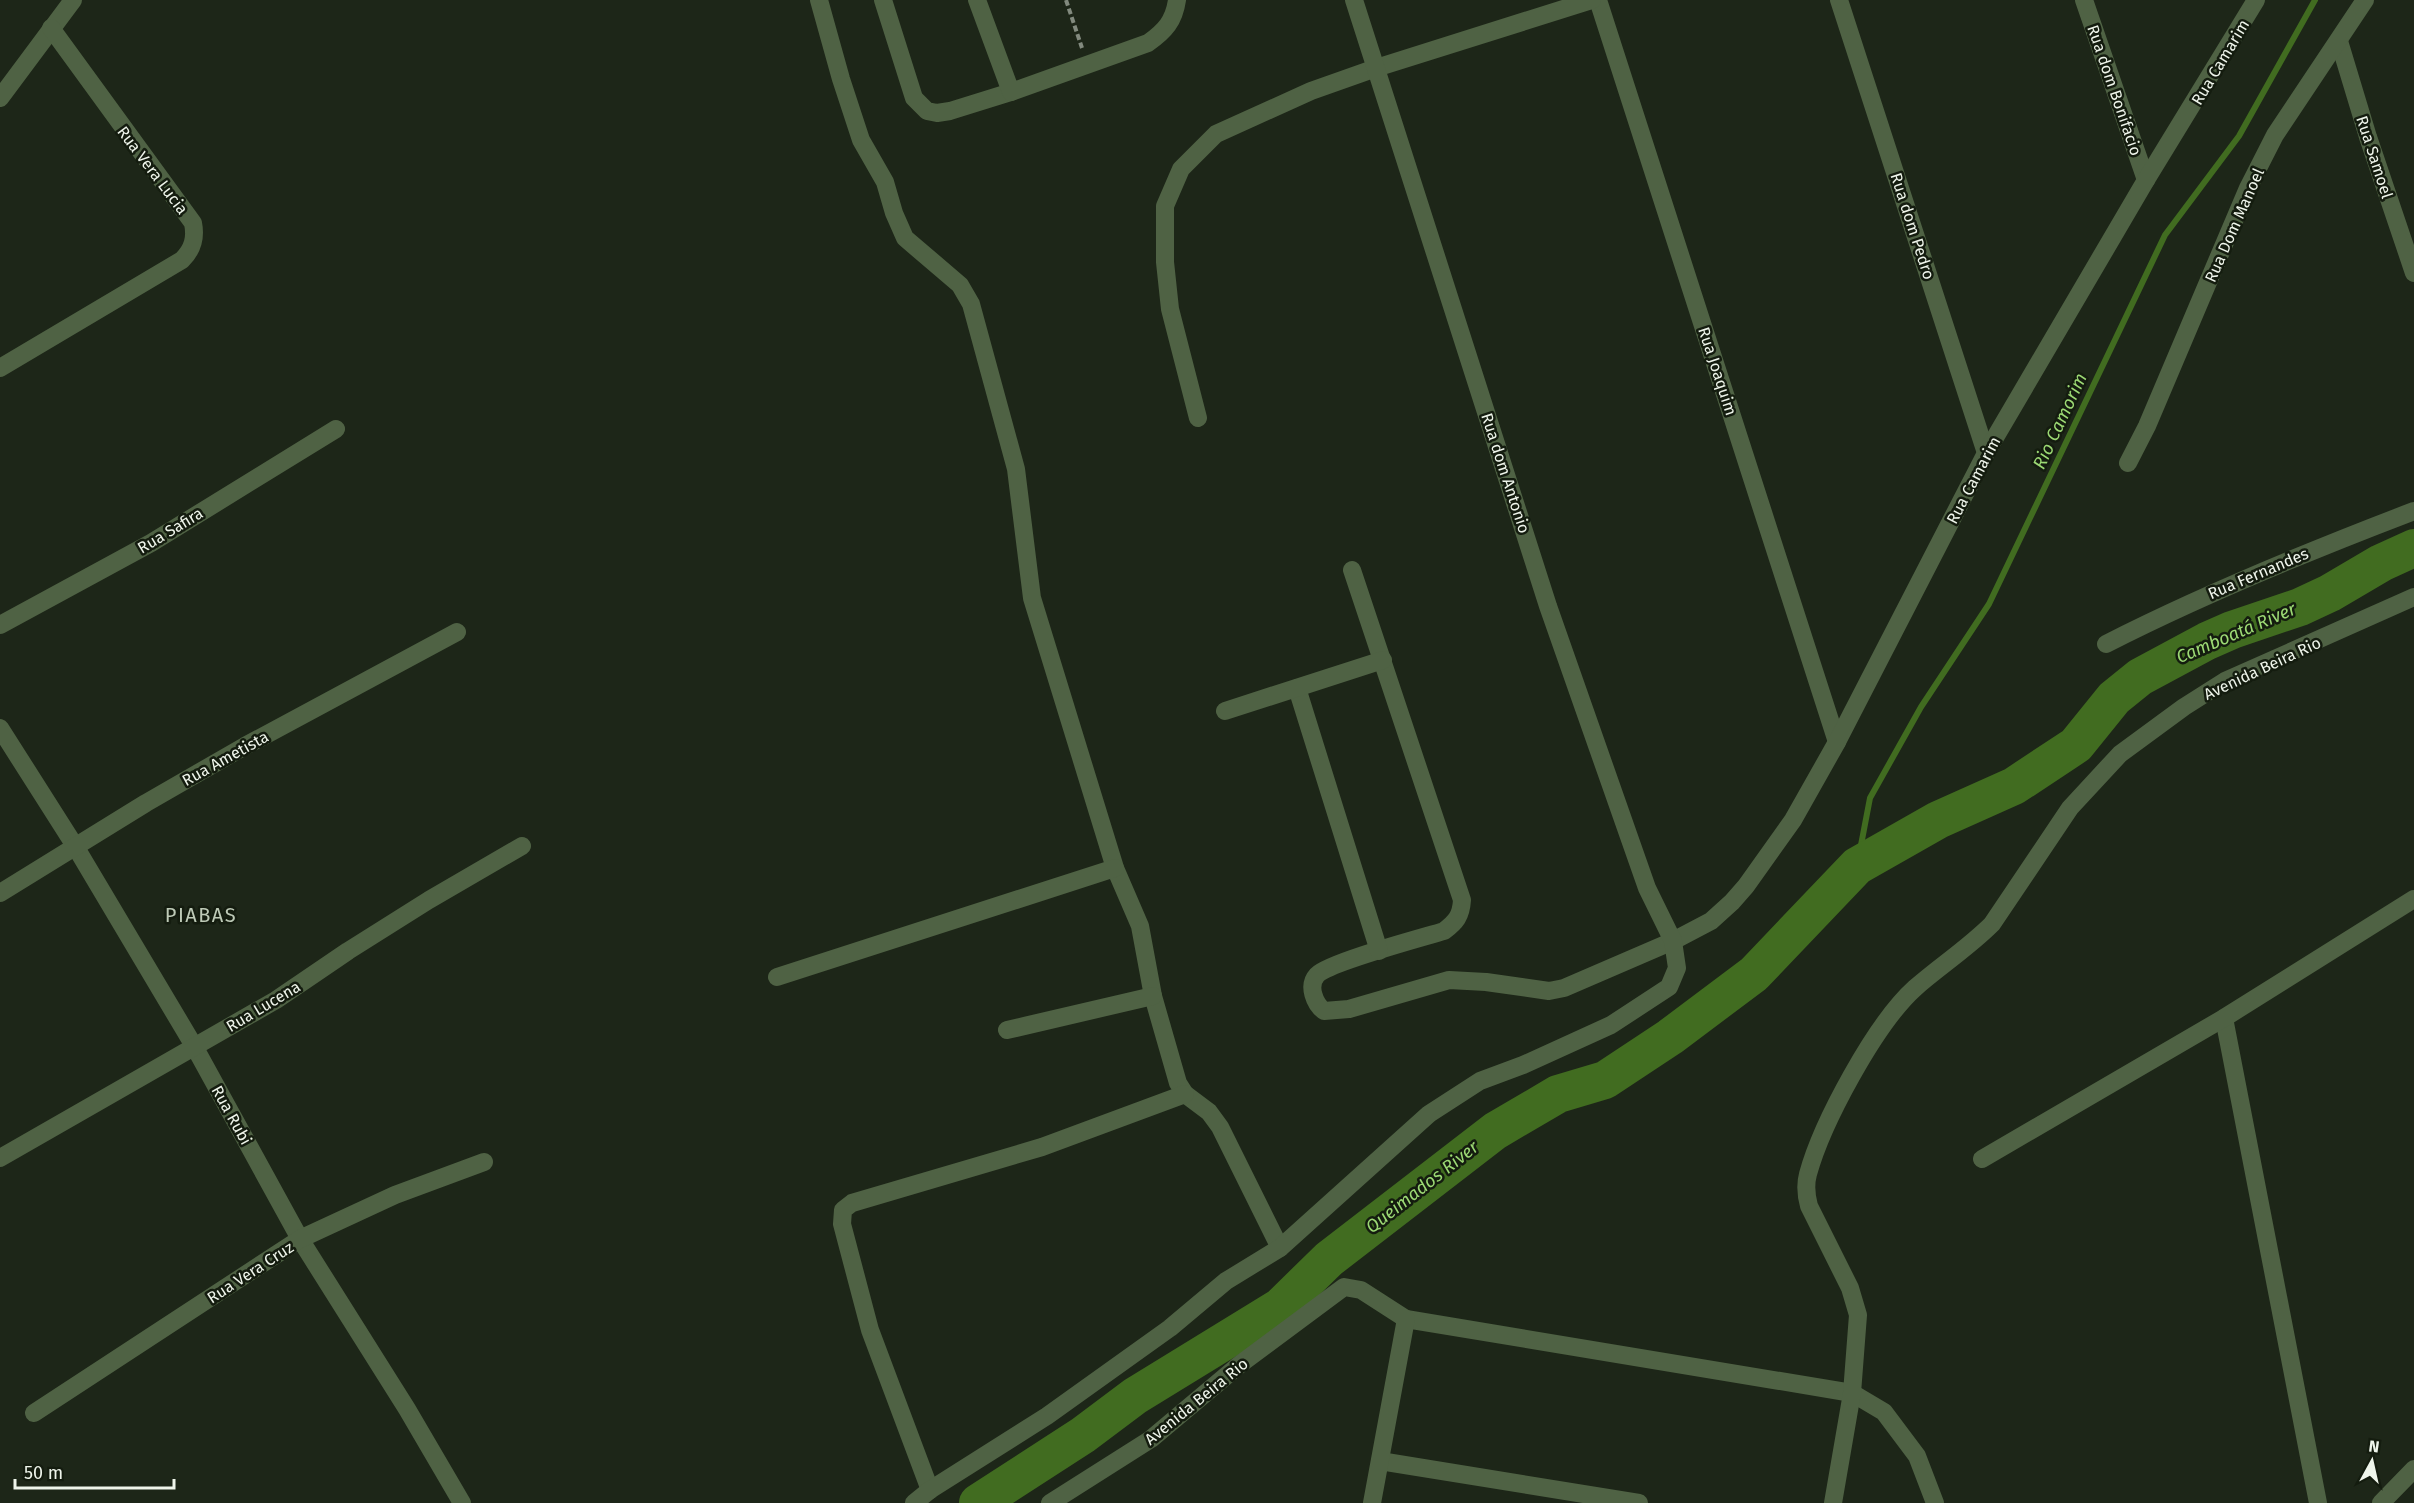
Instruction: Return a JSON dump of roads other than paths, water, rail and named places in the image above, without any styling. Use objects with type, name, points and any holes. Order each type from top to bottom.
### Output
[{"type":"street","points":[[0,98],[73,0]]},
{"type":"street","points":[[819,0],[861,140],[885,182],[894,213],[905,238],[960,285],[971,304],[1016,470],[1032,598],[1115,868],[1140,926],[1153,996],[1178,1083],[1185,1094],[1209,1112],[1220,1127],[1280,1248]]},
{"type":"street","points":[[883,0],[914,98],[927,111],[937,113],[1011,92],[1148,43],[1164,31],[1175,15],[1178,0]]},
{"type":"street","points":[[977,0],[1011,92]]},
{"type":"street","name":"Rua dom Antonio","points":[[1354,0],[1548,606],[1647,888],[1673,941]]},
{"type":"street","points":[[1198,418],[1170,309],[1165,262],[1165,206],[1181,169],[1216,134],[1311,91],[1376,68],[1592,0]]},
{"type":"street","name":"Rua Joaquim","points":[[1598,0],[1837,742]]},
{"type":"street","name":"Rua dom Pedro","points":[[1839,0],[1986,453]]},
{"type":"street","name":"Rua dom Bonifacio","points":[[2084,0],[2146,180]]},
{"type":"street","name":"Rua Camarim","points":[[1379,951],[1335,965],[1318,974],[1314,980],[1313,993],[1316,1004],[1324,1011],[1349,1009],[1449,980],[1556,990],[1673,941],[1711,921],[1746,886],[1793,820],[1837,742],[1986,453],[2146,180],[2256,0]]},
{"type":"street","name":"Rua Dom Manoel","points":[[2128,463],[2147,426],[2248,188],[2275,135],[2365,0]]},
{"type":"street","name":"Rua Vera Lucia","points":[[0,368],[182,260],[191,251],[193,243],[193,223],[51,28]]},
{"type":"street","name":"Rua Samoel","points":[[2339,40],[2368,137],[2414,273]]},
{"type":"street","name":"Rua Safira","points":[[0,625],[151,543],[336,429]]},
{"type":"street","name":"Rua Fernandes","points":[[2106,644],[2211,593],[2414,511]]},
{"type":"street","points":[[1297,688],[1379,951],[1443,931],[1457,921],[1462,910],[1462,900],[1352,570]]},
{"type":"street","name":"Avenida Beira Rio","points":[[1833,1503],[1852,1393],[1858,1315],[1850,1288],[1809,1206],[1806,1191],[1808,1174],[1838,1102],[1884,1025],[1914,989],[1992,924],[2070,808],[2120,754],[2184,707],[2225,681],[2414,597]]},
{"type":"street","name":"Rua Ametista","points":[[0,893],[245,746],[457,632]]},
{"type":"street","points":[[1225,711],[1383,660]]},
{"type":"street","name":"Rua Rubi","points":[[0,728],[75,846],[194,1046],[300,1239],[407,1409],[462,1503]]},
{"type":"street","name":"Rua Lucena","points":[[0,1158],[276,1000],[399,919],[522,846]]},
{"type":"street","points":[[777,976],[1115,868]]},
{"type":"street","points":[[1982,1159],[2224,1018],[2414,899]]},
{"type":"street","points":[[914,1503],[930,1490],[1047,1416],[1170,1328],[1226,1281],[1280,1248],[1429,1114],[1479,1081],[1523,1065],[1611,1025],[1669,987],[1677,968],[1673,941]]},
{"type":"street","points":[[1007,1030],[1153,996]]},
{"type":"street","points":[[2224,1018],[2318,1503]]},
{"type":"street","points":[[930,1490],[870,1330],[842,1224],[843,1210],[852,1203],[1042,1147],[1185,1094]]},
{"type":"street","name":"Rua Vera Cruz","points":[[34,1413],[300,1239],[396,1196],[484,1162]]},
{"type":"street","name":"Avenida Beira Rio","points":[[1050,1503],[1151,1439],[1239,1365],[1344,1287],[1360,1290],[1406,1319]]},
{"type":"street","points":[[1372,1503],[1406,1319],[1852,1393],[1884,1412],[1917,1456],[1935,1503]]},
{"type":"street","points":[[1380,1461],[1638,1503]]},
{"type":"street","points":[[2381,1503],[2414,1469]]},
{"type":"waterway","name":"Rio Camorim","points":[[1857,866],[1870,798],[1921,707],[1989,604],[2165,235],[2239,136],[2315,0]]},
{"type":"waterway","name":"Queimados River","points":[[978,1503],[1083,1435],[1135,1396],[1280,1307],[1329,1259],[1495,1131],[1558,1094],[1605,1080],[1670,1037],[1754,974],[1857,866],[1938,820],[2014,786],[2076,745],[2114,698],[2140,677],[2207,641],[2300,607],[2330,593],[2381,563],[2414,548]]},
{"type":"district","name":"PIABAS","points":[[201,915]]},
{"type":"water label","name":"Camboatá River","points":[[2236,633]]}]
